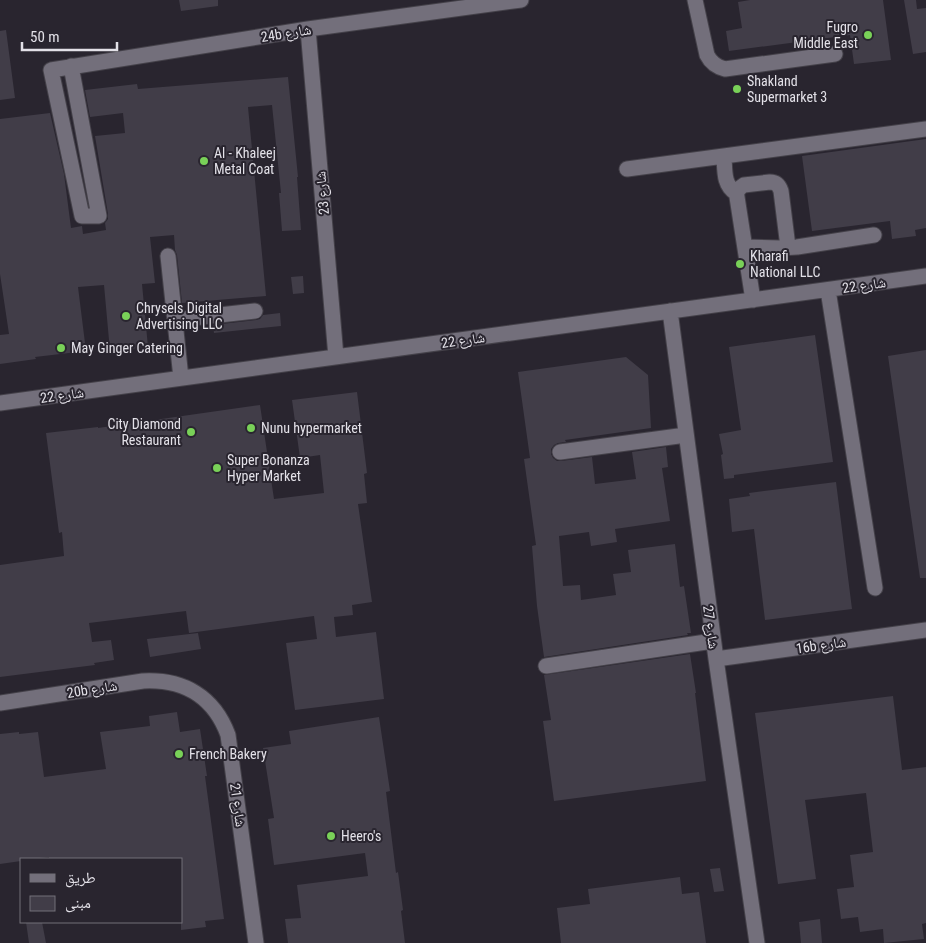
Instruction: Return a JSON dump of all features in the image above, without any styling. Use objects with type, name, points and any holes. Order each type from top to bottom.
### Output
[{"type":"street","name":"24b شارع","points":[[71,66],[98,216],[82,216],[51,70],[71,66],[308,29],[521,0]]},
{"type":"street","points":[[695,0],[707,55],[712,63],[720,68],[725,69],[835,54]]},
{"type":"street","name":"شارع 23","points":[[308,29],[336,357]]},
{"type":"street","points":[[627,169],[926,129]]},
{"type":"street","points":[[724,156],[726,180],[730,188],[736,193],[754,300]]},
{"type":"street","points":[[736,193],[744,185],[770,182],[778,184],[781,191],[788,247]]},
{"type":"street","points":[[745,247],[788,247],[874,235]]},
{"type":"street","points":[[164,256],[175,318],[181,378]]},
{"type":"street","name":"شارع 22","points":[[0,403],[926,276]]},
{"type":"street","points":[[828,290],[875,588]]},
{"type":"street","points":[[175,318],[255,311]]},
{"type":"street","name":"شارع 27","points":[[670,311],[713,641],[756,943]]},
{"type":"street","points":[[560,452],[686,435]]},
{"type":"street","name":"16b شارع","points":[[716,660],[926,630]]},
{"type":"street","points":[[546,666],[713,641]]},
{"type":"street","name":"20b شارع","points":[[0,703],[143,681],[164,681],[184,687]]},
{"type":"street","name":"شارع 21","points":[[184,687],[208,702],[220,717],[228,735],[256,943]]},
{"type":"building","points":[[179,0],[218,0],[218,6],[181,11]]},
{"type":"building","points":[[750,0],[883,0],[891,60],[854,64],[850,35],[729,51],[726,31],[742,28],[738,2]]},
{"type":"building","points":[[904,0],[916,0],[917,9],[926,8],[926,52],[913,54]]},
{"type":"building","points":[[6,30],[15,98],[0,100],[0,31]]},
{"type":"building","points":[[288,77],[301,230],[282,231],[279,193],[281,193],[272,105],[248,107],[266,296],[182,303],[174,235],[150,237],[155,283],[142,284],[148,347],[110,351],[104,285],[78,287],[86,351],[35,357],[36,359],[0,364],[0,335],[9,334],[0,274],[0,119],[50,113],[64,174],[71,228],[82,226],[83,234],[106,230],[105,223],[108,219],[95,136],[125,133],[123,113],[90,117],[85,90],[137,84],[138,89]]},
{"type":"building","points":[[926,139],[926,228],[915,230],[916,236],[892,239],[890,221],[812,231],[802,156]]},
{"type":"building","points":[[303,276],[304,293],[293,294],[291,277]]},
{"type":"building","points":[[280,313],[281,326],[214,333],[213,325],[256,320],[260,319],[263,315]]},
{"type":"building","points":[[815,335],[833,462],[734,475],[734,478],[724,479],[721,455],[723,454],[719,434],[741,430],[729,347]]},
{"type":"building","points":[[926,350],[926,578],[920,578],[888,356]]},
{"type":"building","points":[[626,357],[648,375],[651,428],[565,440],[566,442],[554,445],[551,449],[551,454],[557,461],[592,457],[595,484],[636,479],[632,452],[666,447],[668,467],[662,468],[670,521],[615,529],[617,542],[591,546],[589,532],[559,536],[563,586],[580,585],[581,600],[616,595],[613,574],[631,572],[628,550],[675,544],[680,587],[684,586],[691,633],[544,657],[532,546],[536,545],[524,459],[530,458],[518,372]]},
{"type":"building","points":[[357,392],[367,473],[364,474],[367,503],[358,504],[372,602],[352,605],[353,615],[334,617],[336,637],[376,632],[384,699],[295,710],[286,643],[317,639],[314,616],[189,633],[186,611],[89,623],[92,642],[111,640],[114,660],[94,663],[95,665],[0,677],[0,565],[64,556],[62,532],[59,533],[46,433],[98,428],[260,405],[274,499],[324,493],[320,455],[300,458],[292,400]]},
{"type":"building","points":[[836,482],[852,609],[765,620],[754,529],[732,532],[729,499],[750,496],[749,493]]},
{"type":"building","points":[[198,633],[201,649],[150,657],[147,639]]},
{"type":"building","points":[[690,654],[706,781],[554,801],[543,721],[551,720],[544,675]]},
{"type":"building","points":[[893,696],[902,770],[926,767],[926,923],[922,924],[924,939],[884,943],[883,929],[860,932],[858,917],[841,919],[837,889],[854,887],[850,855],[873,852],[866,793],[805,800],[816,879],[778,884],[755,713]]},
{"type":"building","points":[[177,712],[180,732],[200,729],[224,919],[205,921],[206,927],[181,930],[182,858],[49,857],[20,858],[20,861],[0,864],[0,734],[38,732],[44,777],[106,769],[100,732],[150,726],[149,716]]},
{"type":"building","points":[[379,717],[390,791],[386,792],[396,873],[398,872],[403,910],[401,911],[405,943],[288,943],[285,919],[301,918],[297,885],[368,876],[365,853],[274,865],[268,819],[274,818],[263,748],[291,744],[289,731]]},
{"type":"building","points":[[720,868],[724,891],[714,892],[710,869]]},
{"type":"building","points":[[680,877],[682,894],[699,892],[706,943],[561,943],[557,908],[590,904],[588,889]]},
{"type":"building","points":[[820,919],[822,943],[801,943],[799,922]]},
{"type":"building","points":[[26,923],[42,923],[46,943],[29,943]]},
{"type":"place","name":"Fugro Middle East","points":[[868,35]]},
{"type":"place","name":"Shakland Supermarket 3","points":[[737,89]]},
{"type":"place","name":"Al - Khaleej Metal Coat","points":[[204,161]]},
{"type":"place","name":"Kharafi National LLC","points":[[740,264]]},
{"type":"place","name":"Chrysels Digital Advertising LLC","points":[[126,316]]},
{"type":"place","name":"May Ginger Catering","points":[[61,348]]},
{"type":"place","name":"Nunu hypermarket","points":[[251,428]]},
{"type":"place","name":"City Diamond Restaurant","points":[[191,432]]},
{"type":"place","name":"Super Bonanza Hyper Market","points":[[217,468]]},
{"type":"place","name":"French Bakery","points":[[179,754]]},
{"type":"place","name":"Heero's","points":[[331,836]]}]
